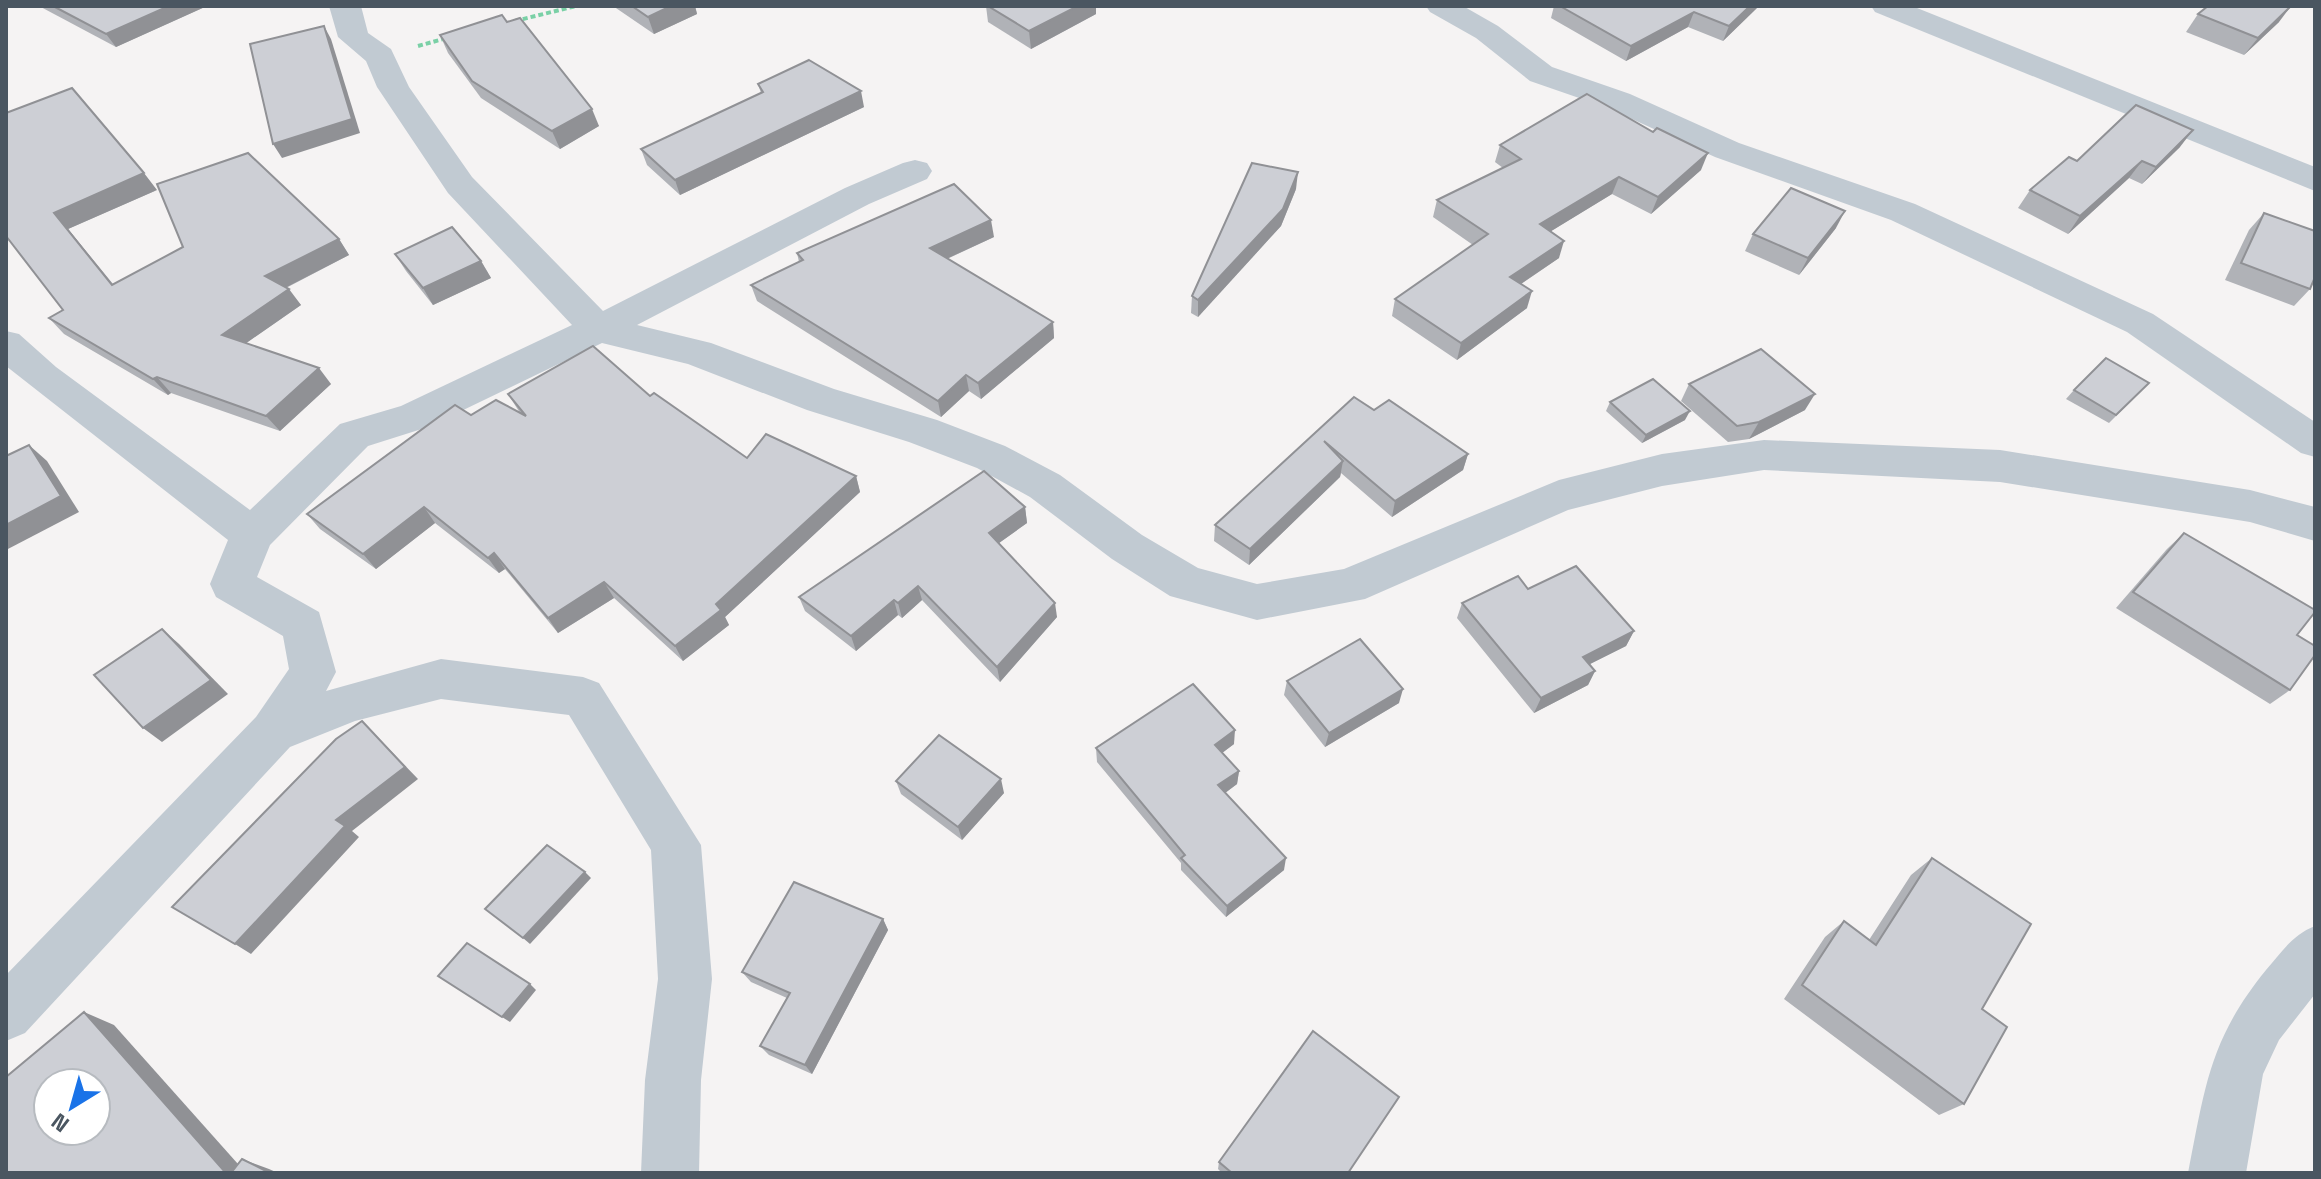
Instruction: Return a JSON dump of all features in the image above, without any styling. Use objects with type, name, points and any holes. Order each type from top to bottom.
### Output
[{"type":"street","points":[[344,6],[348,9],[353,37],[380,56],[393,87],[460,185],[598,329],[697,353],[991,457],[1045,486],[1127,547],[1186,583],[1257,602],[1349,586],[1573,492],[1662,470],[1764,455],[2000,466],[2250,506],[2315,524]]},
{"type":"street","points":[[1441,6],[1487,32],[1541,74],[1619,101],[1727,150],[1903,212],[2140,323],[2315,442]]},
{"type":"street","points":[[1893,7],[2315,180]]},
{"type":"street","points":[[6,1014],[273,732],[313,672],[303,625],[232,584],[252,535],[354,435],[414,417],[598,329],[857,196],[915,171]]},
{"type":"street","points":[[6,344],[42,377],[252,535]]},
{"type":"street","points":[[273,732],[351,702],[441,679],[583,697],[676,845],[685,979],[673,1080],[670,1173]]},
{"type":"street","points":[[2217,1173],[2236,1069],[2260,1021],[2315,952]]},
{"type":"path","points":[[513,21],[576,6]]},
{"type":"path","points":[[380,56],[451,37]]},
{"type":"building","points":[[53,6],[169,6],[106,34]]},
{"type":"building","points":[[632,6],[671,6],[648,17]]},
{"type":"building","points":[[988,6],[1078,6],[1029,31]]},
{"type":"building","points":[[1560,6],[1750,6],[1729,26],[1694,12],[1631,46]]},
{"type":"building","points":[[2208,6],[2291,6],[2258,38],[2198,14]]},
{"type":"building","points":[[502,15],[507,22],[520,18],[592,109],[552,131],[472,81],[440,35]]},
{"type":"building","points":[[324,26],[352,119],[273,144],[250,44]]},
{"type":"building","points":[[809,60],[861,91],[675,180],[641,149],[763,92],[758,84]]},
{"type":"building","points":[[72,88],[144,173],[54,213],[112,285],[183,247],[157,184],[248,153],[339,239],[265,276],[289,289],[222,335],[319,368],[266,416],[157,377],[153,379],[49,318],[63,310],[6,236],[6,113]]},
{"type":"building","points":[[1587,94],[1653,132],[1657,128],[1708,153],[1658,197],[1619,177],[1540,224],[1564,241],[1510,277],[1532,291],[1461,343],[1395,299],[1488,234],[1437,200],[1521,159],[1500,145]]},
{"type":"building","points":[[2136,105],[2193,130],[2156,167],[2142,161],[2080,216],[2030,190],[2069,157],[2077,161]]},
{"type":"building","points":[[1252,163],[1298,172],[1283,209],[1198,300],[1192,296]]},
{"type":"building","points":[[954,184],[991,220],[930,248],[1053,322],[978,383],[966,375],[938,401],[751,285],[803,260],[797,253]]},
{"type":"building","points":[[1791,188],[1845,211],[1808,258],[1753,234]]},
{"type":"building","points":[[2264,213],[2315,231],[2315,277],[2310,289],[2241,263]]},
{"type":"building","points":[[452,227],[481,261],[423,288],[395,254]]},
{"type":"building","points":[[593,346],[650,396],[654,393],[747,458],[766,434],[856,476],[716,604],[721,610],[675,646],[604,582],[548,618],[494,553],[488,558],[424,507],[363,554],[307,514],[455,405],[471,415],[496,400],[526,416],[508,394]]},
{"type":"building","points":[[1761,349],[1815,394],[1759,422],[1737,426],[1689,384]]},
{"type":"building","points":[[2106,358],[2149,383],[2116,415],[2074,390]]},
{"type":"building","points":[[1653,379],[1690,411],[1646,435],[1610,402]]},
{"type":"building","points":[[1354,397],[1374,410],[1389,400],[1468,454],[1395,501],[1324,441],[1343,461],[1250,549],[1215,525]]},
{"type":"building","points":[[29,445],[61,496],[6,525],[6,456]]},
{"type":"building","points":[[984,471],[1025,507],[989,533],[1055,603],[997,667],[918,586],[898,603],[894,600],[851,636],[799,597]]},
{"type":"building","points":[[2184,533],[2315,610],[2297,635],[2315,646],[2315,655],[2290,690],[2133,592]]},
{"type":"building","points":[[1576,566],[1634,631],[1583,657],[1595,671],[1541,698],[1462,603],[1518,576],[1528,589]]},
{"type":"building","points":[[162,629],[211,680],[143,728],[94,675]]},
{"type":"building","points":[[1360,639],[1403,689],[1329,733],[1287,681]]},
{"type":"building","points":[[1193,684],[1235,730],[1215,745],[1239,771],[1218,785],[1286,858],[1227,906],[1181,858],[1185,855],[1096,748]]},
{"type":"building","points":[[362,721],[405,767],[336,820],[345,826],[235,944],[172,907],[336,739]]},
{"type":"building","points":[[939,735],[1001,779],[958,827],[896,781]]},
{"type":"building","points":[[547,845],[585,872],[523,938],[485,909]]},
{"type":"building","points":[[1932,858],[2031,924],[1982,1009],[2007,1027],[1964,1104],[1802,985],[1844,921],[1876,945]]},
{"type":"building","points":[[794,882],[883,919],[805,1065],[760,1046],[790,993],[742,972]]},
{"type":"building","points":[[467,943],[530,984],[502,1017],[438,976]]},
{"type":"building","points":[[84,1012],[226,1173],[6,1173],[6,1077]]},
{"type":"building","points":[[1313,1031],[1399,1097],[1348,1173],[1232,1173],[1219,1162]]},
{"type":"building","points":[[242,1159],[270,1173],[231,1173]]}]
